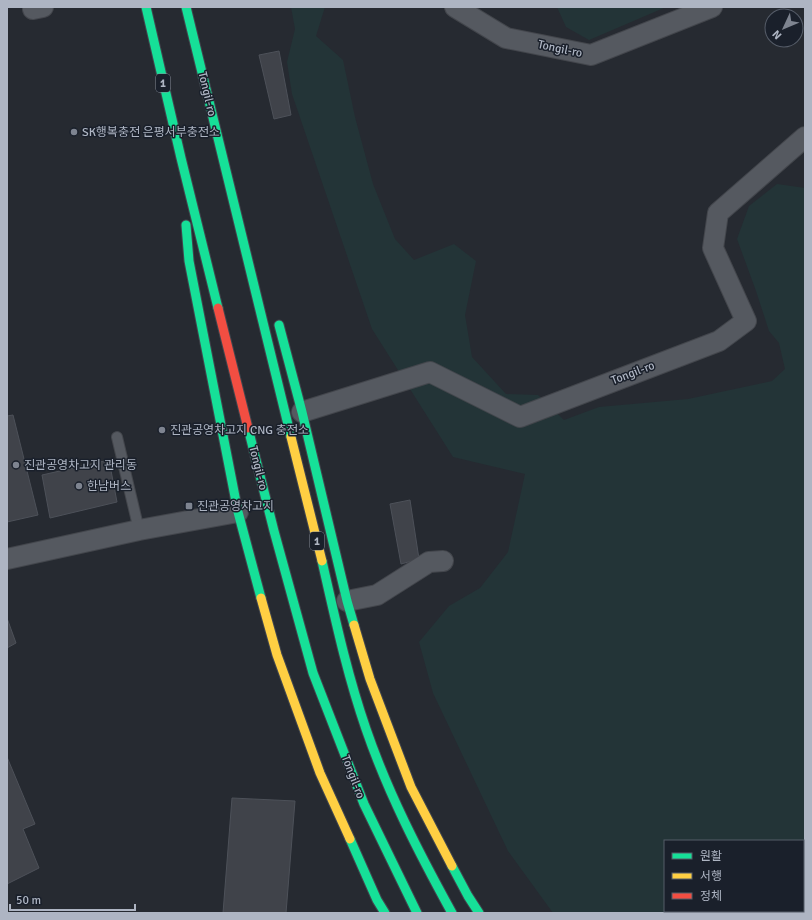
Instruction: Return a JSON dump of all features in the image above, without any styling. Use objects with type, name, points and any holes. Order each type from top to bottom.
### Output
[{"type":"main road","name":"Tongil-ro","points":[[146,7],[181,158],[274,531],[313,673],[364,804],[417,913]]},
{"type":"main road","name":"Tongil-ro","points":[[186,7],[348,672],[366,729],[390,791],[422,858],[452,913]]},
{"type":"main road","points":[[222,155],[254,245]]},
{"type":"main road","points":[[181,158],[189,261],[238,512],[277,655],[317,766],[374,893],[385,913]]},
{"type":"main road","points":[[276,313],[302,412],[347,601],[370,679],[411,787],[468,896],[479,913]]},
{"type":"street","name":"Tongil-ro","points":[[455,7],[506,38],[591,55],[712,7]]},
{"type":"street","name":"Tongil-ro","points":[[302,412],[430,372],[520,416],[719,341],[746,321],[713,248],[718,213],[805,137]]},
{"type":"street","points":[[7,559],[139,530],[238,512]]},
{"type":"street","points":[[347,601],[377,595],[429,562],[443,561]]},
{"type":"lane","points":[[117,437],[139,530]]},
{"type":"shaded area","points":[[291,7],[325,7],[316,36],[343,60],[355,117],[373,184],[395,239],[414,260],[454,244],[476,261],[465,315],[472,357],[506,394],[538,395],[564,420],[599,407],[688,399],[772,381],[785,369],[779,343],[769,331],[737,239],[749,206],[777,184],[805,188],[805,897],[804,840],[664,840],[664,912],[771,912],[769,913],[553,913],[508,851],[433,693],[419,642],[449,606],[480,588],[508,552],[525,474],[453,457],[372,329],[292,94],[287,62],[295,29]]},
{"type":"shaded area","points":[[557,7],[666,7],[589,40],[566,27]]},
{"type":"building","points":[[279,51],[291,115],[274,119],[259,55]]},
{"type":"building","name":"진관공영차고지 관리동","points":[[13,415],[38,515],[7,522],[7,416]]},
{"type":"building","points":[[109,460],[117,502],[50,518],[42,475]]},
{"type":"building","points":[[410,500],[419,559],[401,564],[390,504]]},
{"type":"building","points":[[7,618],[16,643],[7,648]]},
{"type":"building","points":[[7,757],[35,824],[23,829],[39,868],[7,884]]},
{"type":"building","points":[[232,798],[295,801],[286,913],[223,913]]},
{"type":"traffic: fast","points":[[146,7],[218,308]]},
{"type":"traffic: fast","points":[[186,7],[291,437]]},
{"type":"traffic: fast","points":[[186,225],[189,261],[238,512],[261,598]]},
{"type":"traffic: fast","points":[[279,325],[302,412],[354,625]]},
{"type":"traffic: fast","points":[[248,428],[274,531],[313,673],[364,804],[417,913]]},
{"type":"traffic: fast","points":[[322,561],[347,667],[366,729],[394,800],[452,913]]},
{"type":"traffic: fast","points":[[350,839],[377,900],[385,913]]},
{"type":"traffic: fast","points":[[452,866],[479,913]]},
{"type":"traffic: slow","points":[[291,437],[322,561]]},
{"type":"traffic: slow","points":[[261,598],[277,655],[320,773],[350,839]]},
{"type":"traffic: slow","points":[[354,625],[370,679],[411,787],[452,866]]},
{"type":"traffic: jam","points":[[218,308],[248,428]]},
{"type":"place","name":"SK행복충전 은평서부충전소","points":[[74,132]]},
{"type":"place","name":"진관공영차고지 CNG 충전소","points":[[162,430]]},
{"type":"place","name":"진관공영차고지 관리동","points":[[16,465]]},
{"type":"place","name":"한남버스","points":[[79,486]]},
{"type":"place","name":"진관공영차고지","points":[[189,506]]}]
